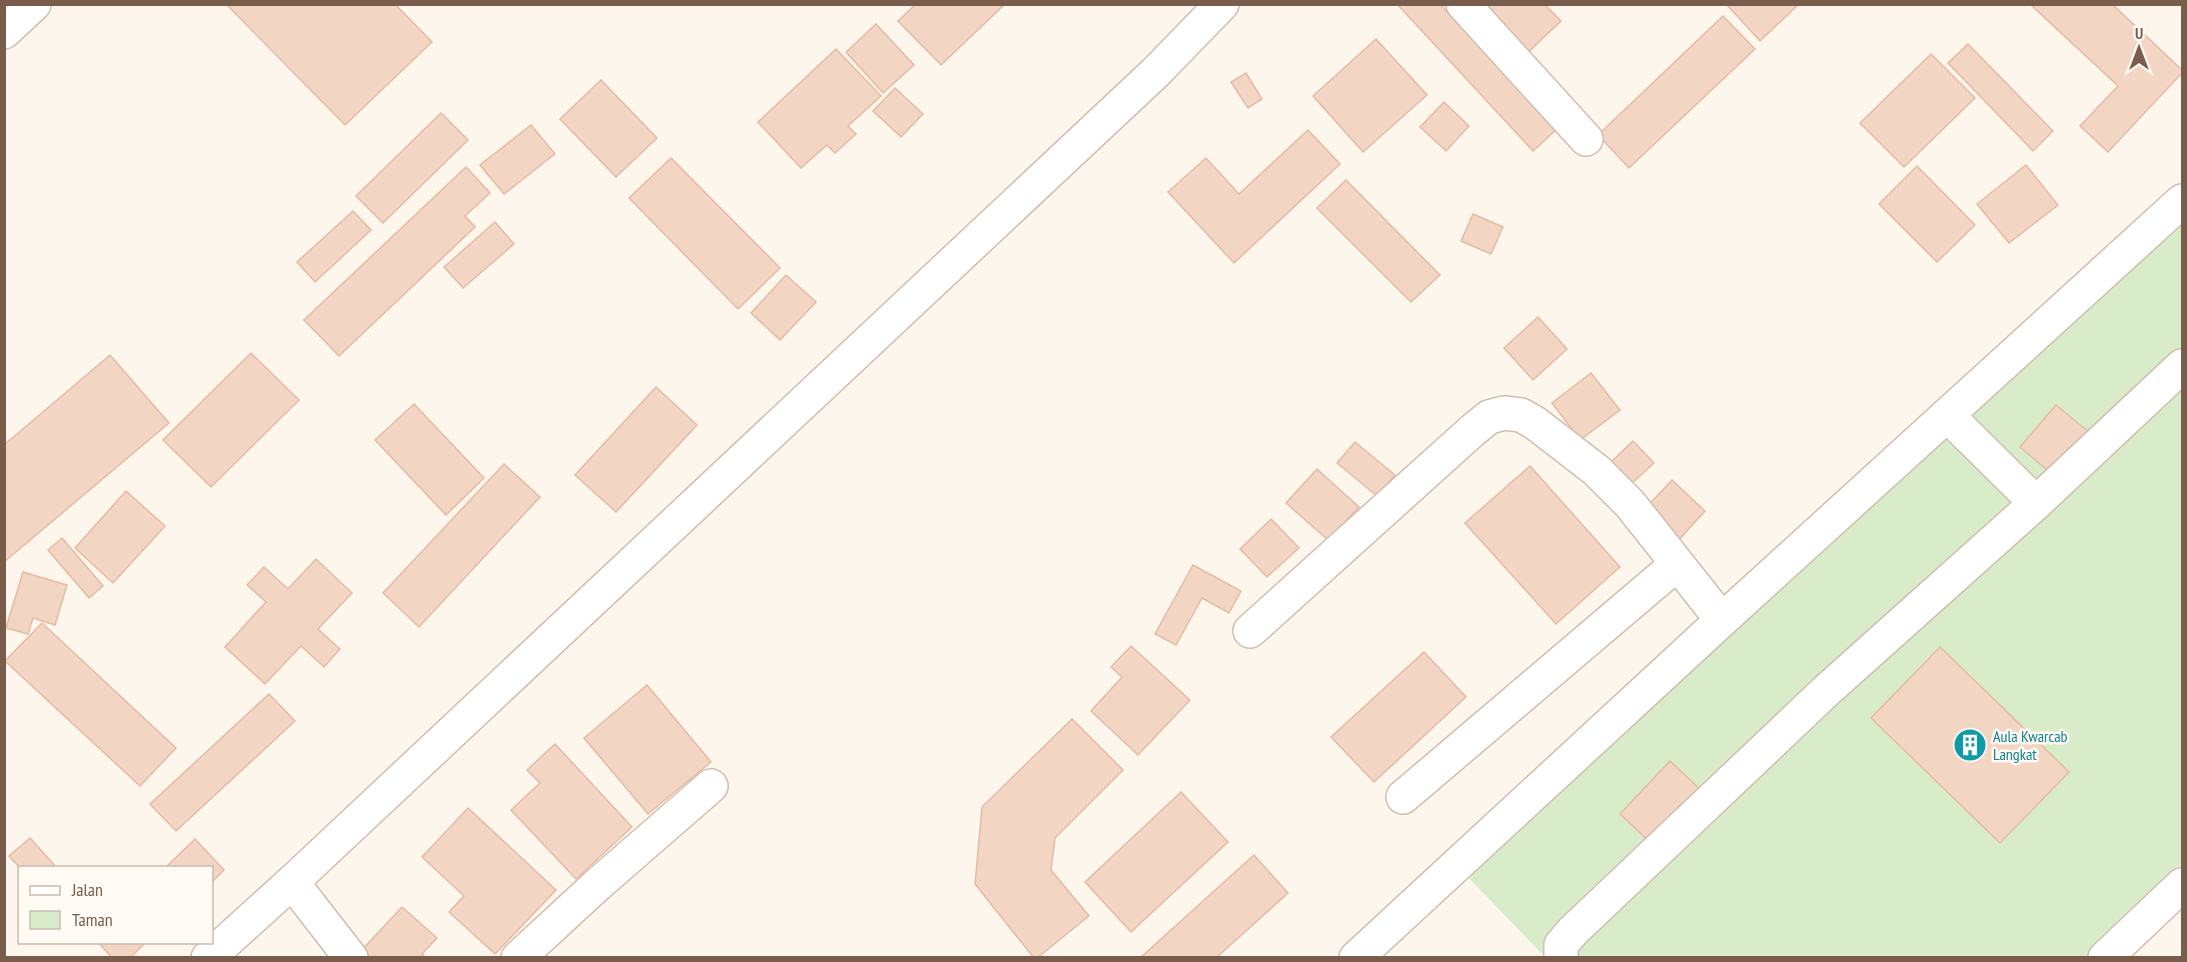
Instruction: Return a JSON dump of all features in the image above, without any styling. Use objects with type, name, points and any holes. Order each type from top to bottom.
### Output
[{"type":"street","points":[[4,32],[34,4]]},
{"type":"street","points":[[208,957],[292,882],[1156,72],[1222,4]]},
{"type":"street","points":[[1463,4],[1586,139]]},
{"type":"street","points":[[1372,953],[1722,620],[2182,201]]},
{"type":"street","points":[[1561,957],[1561,945],[1573,931],[1826,691],[2036,503],[2182,366]]},
{"type":"street","points":[[1250,631],[1473,430],[1489,417],[1504,413],[1521,415],[1535,423],[1596,470],[1630,504],[1722,620]]},
{"type":"street","points":[[1947,415],[2036,503]]},
{"type":"street","points":[[1403,797],[1677,564]]},
{"type":"street","points":[[518,957],[711,786]]},
{"type":"street","points":[[292,882],[351,957]]},
{"type":"street","points":[[2105,957],[2182,885]]},
{"type":"green space","points":[[2182,214],[2182,904],[2125,957],[1545,957],[1464,873]]},
{"type":"building","points":[[226,4],[395,4],[432,42],[345,125]]},
{"type":"building","points":[[916,4],[1005,4],[941,65],[898,21]]},
{"type":"building","points":[[1397,4],[1440,4],[1556,130],[1533,151]]},
{"type":"building","points":[[1469,4],[1544,4],[1561,21],[1521,59]]},
{"type":"building","points":[[1726,4],[1799,4],[1760,41]]},
{"type":"building","points":[[2030,4],[2112,4],[2182,70],[2182,73],[2108,152],[2080,126],[2118,86]]},
{"type":"building","points":[[1723,16],[1755,49],[1629,168],[1598,135]]},
{"type":"building","points":[[876,24],[914,65],[883,93],[846,52]]},
{"type":"building","points":[[1376,39],[1427,95],[1363,152],[1313,96]]},
{"type":"building","points":[[1968,44],[2053,131],[2033,151],[1948,63]]},
{"type":"building","points":[[836,49],[881,96],[848,126],[856,134],[835,153],[827,145],[801,168],[758,122]]},
{"type":"building","points":[[1931,54],[1975,98],[1904,167],[1860,123]]},
{"type":"building","points":[[1246,73],[1262,99],[1248,108],[1231,82]]},
{"type":"building","points":[[601,80],[657,138],[616,177],[560,119]]},
{"type":"building","points":[[895,88],[923,114],[901,137],[873,111]]},
{"type":"building","points":[[1444,102],[1469,126],[1446,151],[1420,127]]},
{"type":"building","points":[[441,113],[468,140],[383,223],[356,196]]},
{"type":"building","points":[[531,125],[555,154],[504,194],[480,165]]},
{"type":"building","points":[[1308,130],[1340,164],[1234,263],[1168,192],[1206,158],[1239,194]]},
{"type":"building","points":[[671,158],[780,268],[738,309],[629,198]]},
{"type":"building","points":[[2026,165],[2058,205],[2009,243],[1977,204]]},
{"type":"building","points":[[1917,166],[1975,225],[1937,262],[1879,204]]},
{"type":"building","points":[[466,167],[490,193],[465,216],[475,227],[339,356],[304,320]]},
{"type":"building","points":[[1346,180],[1440,275],[1411,302],[1317,208]]},
{"type":"building","points":[[353,211],[371,230],[315,282],[297,262]]},
{"type":"building","points":[[1473,214],[1503,227],[1491,254],[1461,241]]},
{"type":"building","points":[[495,222],[514,244],[463,288],[444,267]]},
{"type":"building","points":[[786,275],[816,302],[780,340],[751,313]]},
{"type":"building","points":[[1538,317],[1567,349],[1533,380],[1504,348]]},
{"type":"building","points":[[251,353],[299,400],[211,487],[163,440]]},
{"type":"building","points":[[110,355],[169,423],[4,562],[4,445]]},
{"type":"building","points":[[1591,373],[1620,410],[1580,440],[1552,403]]},
{"type":"building","points":[[656,387],[697,425],[616,512],[575,475]]},
{"type":"building","points":[[414,404],[484,478],[446,515],[375,440]]},
{"type":"building","points":[[2056,405],[2090,433],[2053,475],[2020,447]]},
{"type":"building","points":[[1633,441],[1654,463],[1630,485],[1609,464]]},
{"type":"building","points":[[1355,442],[1395,475],[1377,496],[1337,463]]},
{"type":"building","points":[[504,464],[540,497],[419,627],[383,593]]},
{"type":"building","points":[[1530,466],[1620,567],[1556,624],[1465,523]]},
{"type":"building","points":[[1317,469],[1359,507],[1328,540],[1286,503]]},
{"type":"building","points":[[1672,480],[1705,511],[1676,543],[1642,512]]},
{"type":"building","points":[[126,491],[165,526],[113,583],[75,548]]},
{"type":"building","points":[[1271,519],[1299,548],[1267,577],[1240,549]]},
{"type":"building","points":[[62,538],[103,586],[89,598],[48,550]]},
{"type":"building","points":[[316,559],[352,593],[318,629],[340,649],[324,667],[301,646],[265,684],[225,647],[266,602],[247,585],[264,567],[288,589]]},
{"type":"building","points":[[1193,565],[1241,591],[1229,613],[1202,598],[1176,645],[1155,634]]},
{"type":"building","points":[[23,572],[67,585],[55,625],[33,618],[28,634],[6,628]]},
{"type":"building","points":[[42,623],[176,748],[140,786],[5,661]]},
{"type":"building","points":[[1131,646],[1190,700],[1138,755],[1091,711],[1122,677],[1111,667]]},
{"type":"building","name":"Aula Kwarcab Langkat","points":[[1940,647],[2069,772],[2000,843],[1871,718]]},
{"type":"building","points":[[1424,652],[1466,697],[1374,782],[1331,737]]},
{"type":"building","points":[[647,685],[711,762],[648,814],[584,738]]},
{"type":"building","points":[[269,694],[295,721],[176,831],[150,804]]},
{"type":"building","points":[[1072,719],[1123,770],[1055,838],[1051,870],[1089,916],[1037,958],[1034,958],[975,884],[982,807]]},
{"type":"building","points":[[555,744],[632,827],[576,879],[511,810],[540,783],[527,770]]},
{"type":"building","points":[[1670,761],[1703,792],[1653,845],[1620,814]]},
{"type":"building","points":[[1181,792],[1228,842],[1131,932],[1085,882]]},
{"type":"building","points":[[468,808],[556,890],[495,954],[449,912],[464,896],[422,857]]},
{"type":"building","points":[[30,838],[55,866],[18,866],[9,856]]},
{"type":"building","points":[[195,839],[224,870],[213,881],[213,866],[167,866]]},
{"type":"building","points":[[1254,855],[1288,893],[1216,958],[1140,958]]},
{"type":"building","points":[[402,907],[437,938],[422,954],[426,958],[366,958],[360,952]]},
{"type":"building","points":[[100,944],[144,944],[130,958],[112,958]]},
{"type":"place","name":"Aula Kwarcab Langkat","points":[[1970,745]]}]
